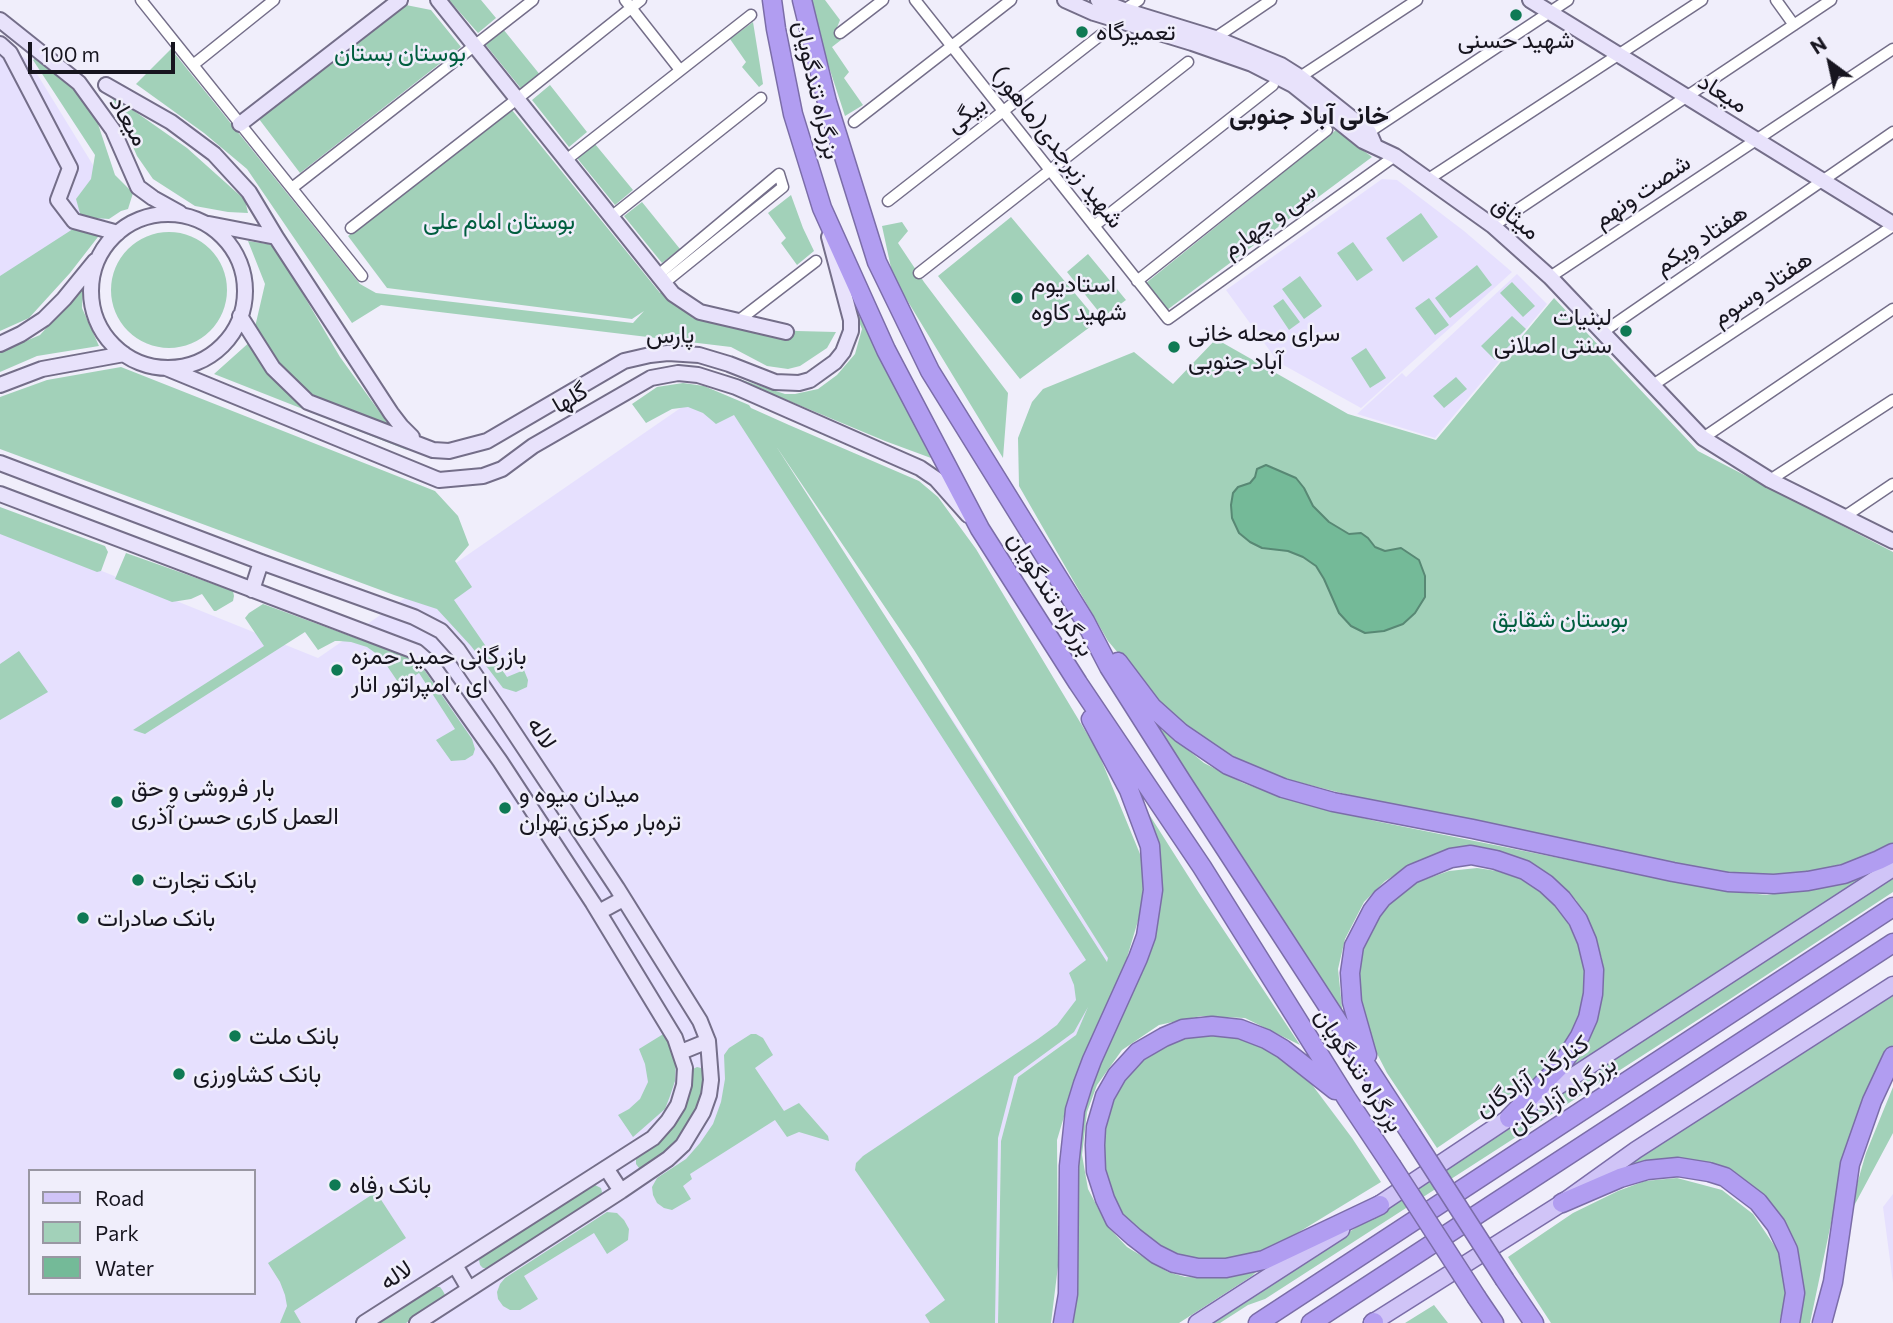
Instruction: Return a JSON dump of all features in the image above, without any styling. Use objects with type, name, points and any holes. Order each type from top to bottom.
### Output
[{"type":"highway","name":"بزرگراه تندگویان","points":[[772,0],[793,114],[822,208],[886,349],[981,529],[1078,683],[1202,867],[1346,1099],[1494,1323]]},
{"type":"highway","name":"بزرگراه تندگویان","points":[[802,0],[827,102],[877,262],[930,371],[1174,770],[1534,1323]]},
{"type":"highway","points":[[1085,621],[1153,707],[1181,733],[1228,765],[1283,789],[1333,802],[1728,882],[1774,884],[1808,881],[1844,874],[1893,853]]},
{"type":"highway","points":[[1063,1323],[1068,1294],[1069,1166],[1075,1110],[1092,1060],[1146,936],[1153,890],[1150,846],[1129,790],[1093,724],[1078,683]]},
{"type":"highway","points":[[1377,1082],[1357,1026],[1352,1002],[1350,973],[1354,946],[1362,929],[1382,898],[1412,874],[1451,859],[1471,855],[1496,860],[1525,870],[1562,899],[1578,919],[1594,970],[1594,994],[1580,1036],[1563,1063],[1509,1118]]},
{"type":"highway","name":"بزرگراه آزادگان","points":[[1258,1323],[1893,907]]},
{"type":"highway","points":[[1311,1323],[1893,943]]},
{"type":"highway","points":[[1346,1099],[1299,1060],[1266,1039],[1240,1030],[1212,1026],[1183,1029],[1138,1052],[1117,1075],[1105,1096],[1096,1127],[1096,1171],[1115,1220],[1156,1254],[1174,1263],[1198,1268],[1227,1268],[1264,1259],[1380,1205]]},
{"type":"highway","points":[[1822,1323],[1833,1282],[1850,1164],[1872,1101],[1893,1056]]},
{"type":"highway","points":[[1562,1203],[1619,1178],[1647,1170],[1678,1167],[1709,1172],[1725,1178],[1758,1202],[1776,1225],[1788,1250],[1795,1293],[1790,1323]]},
{"type":"main road","name":"کنارگذر آزادگان","points":[[1197,1323],[1893,868]]},
{"type":"main road","points":[[1373,1323],[1562,1203],[1636,1150],[1893,985]]},
{"type":"street","points":[[157,0],[144,4],[362,276]]},
{"type":"street","points":[[193,65],[274,0]]},
{"type":"street","points":[[240,124],[400,0]]},
{"type":"street","points":[[438,0],[673,294],[700,312],[786,332]]},
{"type":"street","points":[[292,188],[533,0]]},
{"type":"street","points":[[351,228],[517,99],[628,4],[640,0]]},
{"type":"street","points":[[840,33],[883,0]]},
{"type":"street","name":"شهید زبرجدی(ماهور)","points":[[915,0],[1168,319]]},
{"type":"street","points":[[855,122],[1011,0]]},
{"type":"street","name":"میثاق","points":[[1065,0],[1296,81],[1369,132]]},
{"type":"street","name":"میثاق","points":[[1098,0],[1215,38],[1281,65],[1363,141],[1395,156],[1493,226],[1550,277],[1703,438],[1770,480],[1893,541]]},
{"type":"street","points":[[1124,10],[1139,0]]},
{"type":"street","points":[[1215,38],[1271,0]]},
{"type":"street","points":[[1296,81],[1416,0]]},
{"type":"street","name":"میعاد","points":[[1530,0],[1893,225]]},
{"type":"street","points":[[1375,146],[1369,132],[1568,0]]},
{"type":"street","points":[[1427,180],[1702,0]]},
{"type":"street","points":[[1776,0],[1794,25]]},
{"type":"street","points":[[1493,226],[1831,0]]},
{"type":"street","points":[[628,4],[680,70]]},
{"type":"street","points":[[566,160],[751,15]]},
{"type":"street","name":"میعاد","points":[[0,20],[79,83],[113,130],[138,187],[184,216]]},
{"type":"street","name":"بیگی","points":[[888,201],[1102,34]]},
{"type":"street","points":[[21,36],[5,49],[70,167],[58,200],[74,221],[118,233]]},
{"type":"street","name":"شصت ونهم","points":[[1550,277],[1893,49]]},
{"type":"street","points":[[919,273],[1188,62]]},
{"type":"street","points":[[106,85],[171,122],[214,154],[250,192],[276,237],[391,412],[412,437]]},
{"type":"street","points":[[1094,226],[1273,85]]},
{"type":"street","points":[[611,216],[761,98]]},
{"type":"street","points":[[1137,281],[1328,130]]},
{"type":"street","name":"هفتاد ویکم","points":[[1603,332],[1893,132]]},
{"type":"street","name":"سی و چهارم","points":[[1168,319],[1395,156]]},
{"type":"street","points":[[661,279],[779,174],[783,187]]},
{"type":"street","name":"پارس","points":[[240,316],[274,368],[308,402],[433,450],[449,452],[487,442],[624,361],[650,355],[699,355],[787,384],[810,380],[824,371],[843,352],[851,331],[822,208]]},
{"type":"street","points":[[0,344],[44,319],[64,299],[118,233],[147,217],[166,214],[184,216],[205,223],[276,237]]},
{"type":"street","points":[[100,255],[91,290],[93,309],[110,341],[124,354],[144,364],[166,368],[186,366],[206,358],[222,346],[235,330],[245,290],[243,270],[234,251],[222,235],[205,223]]},
{"type":"street","name":"هفتاد وسوم","points":[[1653,385],[1893,225]]},
{"type":"street","points":[[738,321],[816,261]]},
{"type":"street","points":[[1703,438],[1893,309]]},
{"type":"street","points":[[0,385],[42,369],[124,354]]},
{"type":"street","name":"گلها","points":[[166,368],[439,480],[483,476],[502,469],[533,446],[651,378],[678,373],[698,375],[736,387],[920,468],[936,479],[981,529]]},
{"type":"street","points":[[1770,480],[1893,400]]},
{"type":"street","name":"لاله","points":[[0,463],[414,617],[441,631],[458,650],[523,747],[700,1021],[708,1041],[711,1064],[709,1095],[693,1130],[668,1159],[416,1323]]},
{"type":"street","points":[[1844,517],[1893,484]]},
{"type":"street","name":"لاله","points":[[0,494],[417,652],[432,665],[500,761],[599,912],[675,1038],[685,1068],[684,1085],[678,1105],[668,1122],[653,1138],[364,1323]]},
{"type":"street","points":[[252,590],[261,562]]},
{"type":"street","points":[[500,761],[523,747]]},
{"type":"street","points":[[599,912],[623,899]]},
{"type":"street","points":[[681,1052],[708,1041]]},
{"type":"street","points":[[606,1168],[621,1191]]},
{"type":"street","points":[[455,1265],[469,1289]]},
{"type":"shaded area","points":[[0,41],[29,61],[93,165],[105,220],[28,308],[0,323]]},
{"type":"shaded area","points":[[1382,179],[1397,180],[1512,272],[1361,408],[1278,362],[1226,290]]},
{"type":"shaded area","points":[[1517,274],[1547,304],[1435,438],[1357,414],[1402,373],[1406,377]]},
{"type":"shaded area","name":"میدان میوه و تره‌بار مرکزی تهران","points":[[695,398],[752,414],[1109,958],[1107,971],[1076,1035],[1018,1077],[1001,1141],[998,1323],[0,1323],[0,530],[318,658]]},
{"type":"shaded area","points":[[1893,1194],[1893,1283],[1883,1207]]},
{"type":"green space","points":[[449,0],[481,0],[496,18],[478,33]]},
{"type":"green space","points":[[809,0],[825,0],[840,20],[836,30],[841,40],[832,47],[849,72],[844,78],[863,105],[845,116],[813,18]]},
{"type":"green space","name":"بوستان بستان","points":[[406,5],[431,10],[461,47],[300,173],[259,119]]},
{"type":"green space","points":[[753,22],[763,84],[759,87],[742,67],[746,62],[730,39]]},
{"type":"green space","points":[[503,29],[541,76],[523,91],[485,44]]},
{"type":"green space","name":"بوستان امام علی","points":[[171,49],[360,284],[376,293],[633,323],[644,311],[632,319],[387,288],[348,236],[512,110],[660,293],[664,289],[693,318],[797,331],[836,332],[827,348],[800,366],[788,369],[767,366],[731,347],[381,305],[352,323],[247,169],[204,133],[136,84]]},
{"type":"green space","points":[[38,57],[63,71],[94,112],[115,175],[133,193],[128,209],[109,219],[81,217],[76,199],[91,179],[95,155],[33,60]]},
{"type":"green space","points":[[550,85],[587,132],[569,147],[532,100]]},
{"type":"green space","points":[[110,94],[187,148],[245,200],[248,213],[195,206],[153,179],[137,156]]},
{"type":"green space","points":[[1336,130],[1372,157],[1167,310],[1146,283]]},
{"type":"green space","points":[[595,144],[633,190],[615,205],[577,158]]},
{"type":"green space","points":[[791,195],[814,251],[797,265],[781,243],[786,238],[768,213]]},
{"type":"green space","points":[[642,202],[680,249],[662,263],[624,216]]},
{"type":"green space","points":[[1421,213],[1438,237],[1403,262],[1386,238]]},
{"type":"green space","name":"استادیوم شهید کاوه","points":[[1011,217],[1098,321],[1020,379],[938,276]]},
{"type":"green space","points":[[902,222],[908,231],[898,243],[1008,393],[1003,458],[893,277],[882,226]]},
{"type":"green space","points":[[76,227],[101,233],[70,273],[29,318],[0,331],[0,276]]},
{"type":"green space","points":[[169,232],[191,236],[210,249],[223,268],[227,290],[223,312],[210,331],[191,344],[169,348],[147,344],[128,331],[115,312],[111,290],[115,268],[128,249],[147,236]]},
{"type":"green space","points":[[248,241],[274,245],[340,357],[407,450],[214,374],[252,340],[265,284]]},
{"type":"green space","points":[[1353,242],[1373,270],[1357,281],[1337,253]]},
{"type":"green space","points":[[1088,254],[1126,300],[1103,317],[1067,272]]},
{"type":"green space","points":[[1477,265],[1492,285],[1450,318],[1435,298]]},
{"type":"green space","points":[[1300,276],[1322,306],[1304,319],[1282,289]]},
{"type":"green space","points":[[842,282],[931,458],[727,375],[785,394],[795,394],[818,389],[837,375],[855,354],[862,329]]},
{"type":"green space","points":[[1512,282],[1535,306],[1523,317],[1500,293]]},
{"type":"green space","points":[[83,288],[82,308],[99,346],[37,356],[0,372],[0,352],[40,335]]},
{"type":"green space","points":[[1429,298],[1449,325],[1435,335],[1415,308]]},
{"type":"green space","name":"بوستان شقایق","points":[[1554,298],[1698,451],[1893,552],[1893,844],[1858,860],[1797,875],[1740,876],[1562,843],[1361,798],[1290,780],[1251,765],[1184,731],[1108,641],[1019,486],[1018,438],[1032,402],[1043,389],[1134,352],[1173,384],[1216,339],[1348,414],[1436,440]]},
{"type":"green space","points":[[1283,299],[1300,322],[1289,330],[1273,306]]},
{"type":"green space","points":[[1512,316],[1526,329],[1495,360],[1481,346]]},
{"type":"green space","points":[[1366,348],[1386,378],[1370,388],[1351,358]]},
{"type":"green space","points":[[121,367],[435,491],[458,516],[469,545],[455,561],[472,587],[454,600],[507,677],[524,670],[528,680],[527,687],[516,692],[503,688],[471,646],[437,609],[0,449],[0,397],[47,380]]},
{"type":"green space","points":[[1456,377],[1467,389],[1444,408],[1433,396]]},
{"type":"green space","points":[[683,383],[704,386],[919,481],[938,497],[976,549],[1098,752],[1147,871],[1140,914],[1126,961],[1077,1073],[1057,1140],[1058,1266],[1051,1323],[998,1323],[1001,1141],[1018,1077],[1076,1035],[1088,1007],[1074,1032],[1014,1076],[998,1138],[995,1323],[930,1323],[925,1315],[945,1300],[855,1170],[856,1163],[863,1156],[1057,1025],[1076,1000],[1069,973],[1086,960],[734,415],[716,424],[703,413],[688,407],[672,409],[646,423],[632,404],[657,387]],"holes":[[[776,446],[914,650],[1108,958],[1107,962]]]},
{"type":"green space","points":[[0,507],[105,546],[108,552],[101,571],[97,572],[0,534]]},
{"type":"green space","points":[[126,553],[233,591],[233,601],[214,611],[202,594],[172,602],[115,579]]},
{"type":"green space","points":[[263,604],[405,656],[416,663],[425,671],[472,739],[475,749],[473,755],[465,760],[451,761],[436,740],[455,729],[419,673],[400,685],[381,657],[367,647],[335,641],[318,650],[305,632],[145,734],[133,730],[264,646],[245,618]]},
{"type":"green space","points":[[19,651],[48,692],[0,720],[0,664]]},
{"type":"green space","points":[[1160,730],[1165,731],[1204,763],[1243,783],[1284,798],[1375,821],[1718,890],[1767,895],[1858,878],[1858,882],[1572,1069],[1595,1025],[1602,994],[1602,959],[1592,928],[1576,900],[1552,877],[1527,860],[1484,850],[1454,851],[1419,860],[1385,881],[1364,902],[1345,939],[1338,969],[1343,1017]]},
{"type":"green space","points":[[1147,811],[1300,1045],[1245,1018],[1201,1016],[1159,1025],[1122,1050],[1097,1085],[1087,1112],[1082,1155],[1088,1189],[1108,1227],[1127,1247],[1168,1272],[1185,1277],[1223,1278],[1258,1270],[1179,1323],[1070,1323],[1074,1150],[1082,1109],[1102,1055],[1153,939],[1161,880],[1153,826]]},
{"type":"green space","points":[[1477,868],[1497,871],[1527,881],[1551,898],[1568,923],[1579,947],[1585,972],[1583,1009],[1559,1054],[1539,1076],[1437,1148],[1387,1073],[1370,1040],[1357,1008],[1355,971],[1364,935],[1386,904],[1412,884],[1449,871]]},
{"type":"green space","points":[[1893,877],[1893,892],[1727,1001],[1265,1299],[1248,1305],[1220,1323],[1210,1323]]},
{"type":"green space","points":[[1893,991],[1893,1045],[1884,1060],[1838,1190],[1810,1323],[1797,1323],[1802,1291],[1798,1259],[1721,1170],[1601,1180]]},
{"type":"green space","points":[[1214,1032],[1251,1039],[1301,1070],[1381,1182],[1276,1246],[1239,1259],[1214,1262],[1179,1255],[1151,1244],[1121,1216],[1110,1195],[1100,1150],[1109,1099],[1131,1068],[1145,1054],[1183,1036]]},
{"type":"green space","points":[[665,1033],[676,1062],[675,1081],[665,1109],[633,1137],[618,1115],[640,1099],[648,1082],[639,1049]]},
{"type":"green space","points":[[751,1034],[763,1038],[773,1055],[755,1068],[784,1111],[799,1103],[828,1136],[829,1141],[799,1132],[787,1137],[775,1120],[690,1174],[692,1179],[683,1186],[691,1199],[672,1210],[664,1208],[657,1203],[652,1187],[657,1178],[686,1159],[713,1124],[725,1079],[724,1055],[729,1048]]},
{"type":"green space","points":[[697,1067],[705,1072],[699,1108],[676,1143],[663,1155],[639,1168],[636,1158],[664,1138],[679,1120],[693,1069]]},
{"type":"green space","points":[[1893,1087],[1893,1133],[1847,1219],[1866,1153]]},
{"type":"green space","points":[[1677,1178],[1722,1190],[1753,1214],[1778,1251],[1786,1298],[1779,1323],[1551,1323],[1508,1257],[1573,1213],[1618,1191],[1645,1181]]},
{"type":"green space","points":[[595,1185],[601,1188],[600,1197],[490,1268],[480,1265],[482,1256]]},
{"type":"green space","points":[[376,1192],[406,1238],[294,1311],[301,1323],[280,1323],[287,1306],[285,1295],[268,1263]]},
{"type":"green space","points":[[607,1212],[617,1213],[624,1220],[629,1229],[628,1240],[607,1254],[594,1233],[524,1276],[538,1299],[520,1310],[510,1310],[503,1306],[497,1292],[505,1278]]},
{"type":"green space","points":[[435,1287],[440,1287],[443,1291],[443,1300],[406,1323],[379,1323]]},
{"type":"green space","points":[[1434,1305],[1448,1323],[1405,1323]]},
{"type":"water","points":[[1266,465],[1296,478],[1313,506],[1329,522],[1349,534],[1361,533],[1375,547],[1385,551],[1401,548],[1419,560],[1425,576],[1425,597],[1415,613],[1403,624],[1384,631],[1365,633],[1351,626],[1339,613],[1316,566],[1288,551],[1262,548],[1239,533],[1232,518],[1233,493],[1238,487],[1250,483],[1257,469]]},
{"type":"place","name":"شهید حسنی","points":[[1516,15]]},
{"type":"place","name":"تعمیرگاه","points":[[1082,32]]},
{"type":"place","name":"استادیوم شهید کاوه","points":[[1017,298]]},
{"type":"place","name":"لبنیات سنتی اصلانی","points":[[1626,331]]},
{"type":"place","name":"سرای محله خانی آباد جنوبی","points":[[1174,347]]},
{"type":"place","name":"بازرگانی حمید حمزه ای ، امپراتور انار","points":[[337,670]]},
{"type":"place","name":"بار فروشی و حق العمل کاری حسن آذری","points":[[117,802]]},
{"type":"place","name":"میدان میوه و تره‌بار مرکزی تهران","points":[[505,808]]},
{"type":"place","name":"بانک تجارت","points":[[138,880]]},
{"type":"place","name":"بانک صادرات","points":[[83,918]]},
{"type":"place","name":"بانک ملت","points":[[235,1036]]},
{"type":"place","name":"بانک کشاورزی","points":[[179,1074]]},
{"type":"place","name":"بانک رفاه","points":[[335,1185]]},
{"type":"district","name":"خانی آباد جنوبی","points":[[1309,115]]}]
